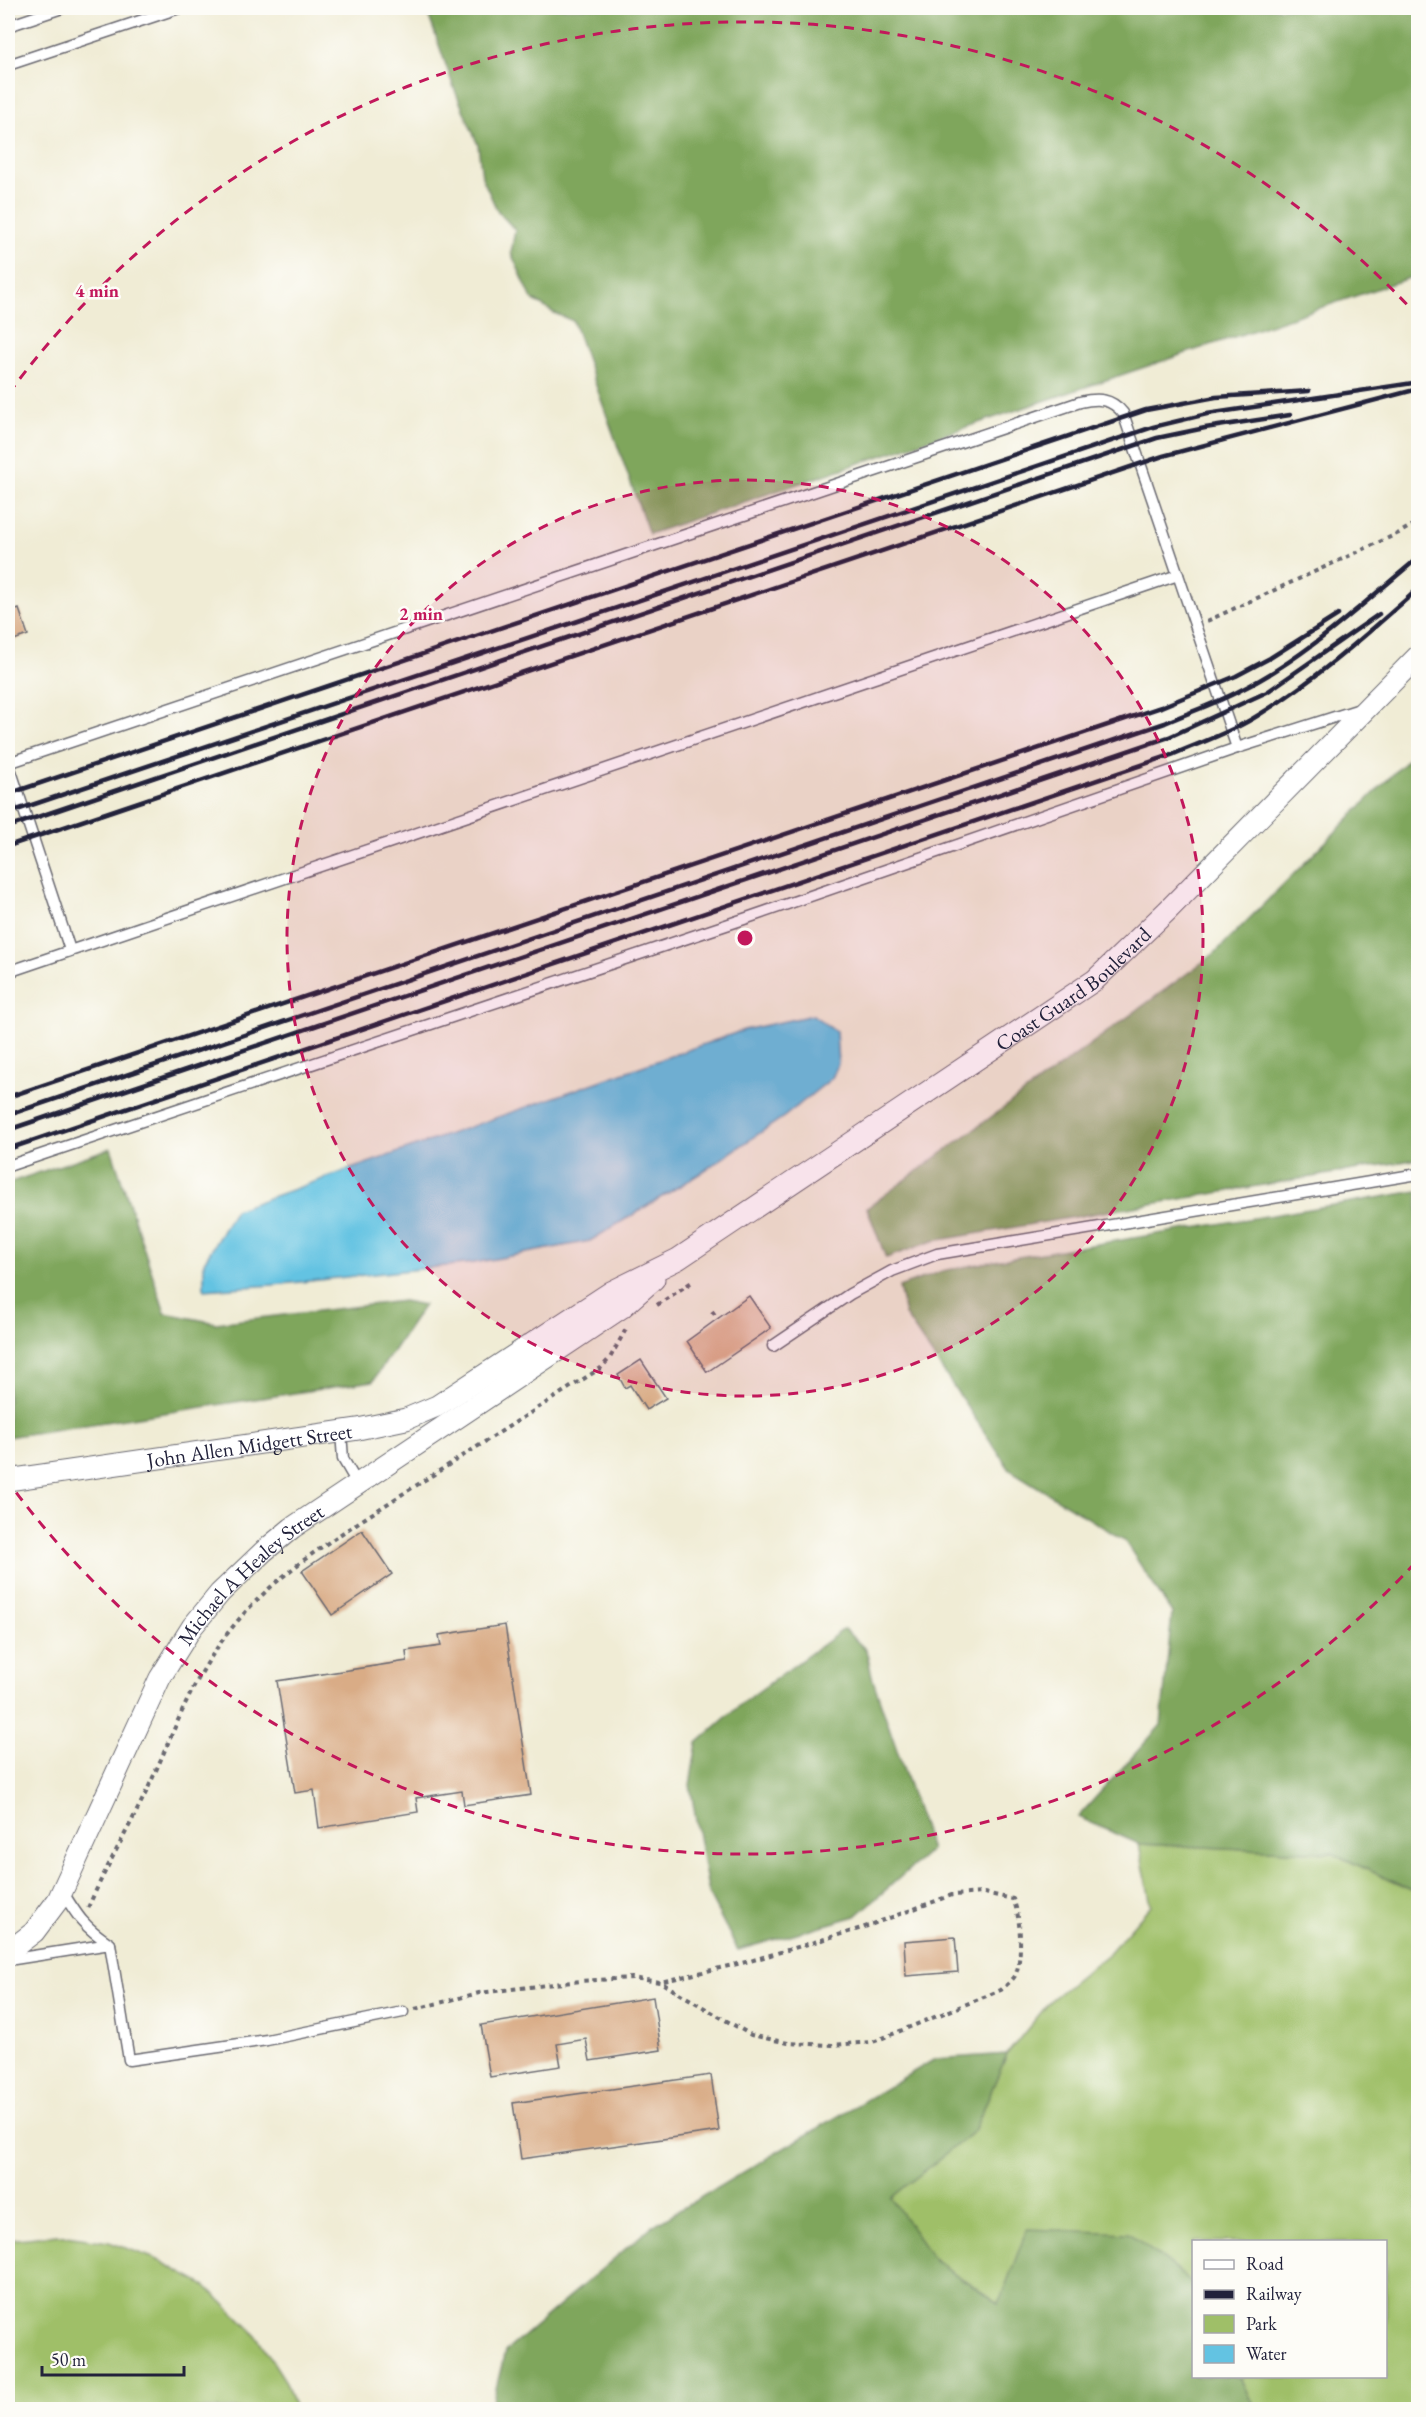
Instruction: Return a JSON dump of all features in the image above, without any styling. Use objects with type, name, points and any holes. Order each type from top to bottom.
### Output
[{"type":"street","name":"Coast Guard Boulevard","points":[[621,1308],[678,1259],[1095,980],[1175,903],[1419,656]]},
{"type":"street","name":"John Allen Midgett Street","points":[[8,1480],[388,1424],[437,1406],[480,1376],[621,1308]]},
{"type":"street","name":"Michael A Healey Street","points":[[8,1952],[34,1932],[58,1900],[143,1710],[176,1650],[220,1593],[292,1528],[621,1308]]},
{"type":"lane","points":[[8,26],[62,8]]},
{"type":"lane","points":[[8,65],[179,8]]},
{"type":"lane","points":[[70,950],[8,763],[1093,399],[1116,404],[1123,412],[1237,748]]},
{"type":"lane","points":[[8,972],[1178,575]]},
{"type":"lane","points":[[8,1166],[747,918],[1237,748],[1369,706]]},
{"type":"lane","points":[[773,1346],[850,1294],[892,1271],[937,1254],[1419,1173]]},
{"type":"lane","points":[[341,1432],[343,1460],[357,1483]]},
{"type":"lane","points":[[62,1891],[89,1930],[110,1944],[129,2060],[267,2040],[403,2012]]},
{"type":"lane","points":[[8,1960],[110,1944]]},
{"type":"path","points":[[1196,626],[1419,522]]},
{"type":"path","points":[[648,1311],[692,1281]]},
{"type":"path","points":[[82,1922],[197,1681],[230,1629],[290,1570],[601,1368],[621,1308]]},
{"type":"path","points":[[712,1311],[718,1319]]},
{"type":"path","points":[[403,2012],[479,1993],[580,1981],[632,1978],[660,1982],[750,1961],[862,1928],[952,1895],[984,1893],[1013,1899],[1019,1912],[1019,1950],[1015,1976],[1002,1990],[873,2042],[832,2045],[788,2043],[752,2034],[660,1982]]},
{"type":"green space","points":[[426,8],[1418,8],[1418,275],[649,534],[573,321],[554,313],[532,299],[511,253],[515,230],[497,210],[482,177],[478,145],[454,88]]},
{"type":"green space","points":[[1418,749],[1418,1159],[933,1241],[886,1258],[867,1208],[1215,953]]},
{"type":"green space","points":[[111,1148],[165,1313],[216,1323],[403,1301],[424,1305],[373,1381],[8,1437],[8,1183]]},
{"type":"green space","points":[[1418,1191],[1418,1893],[1332,1853],[1139,1844],[1078,1817],[1161,1725],[1172,1613],[1124,1540],[1010,1470],[905,1315],[899,1287],[942,1271],[1000,1260]]},
{"type":"green space","points":[[844,1629],[866,1650],[873,1680],[931,1850],[856,1916],[738,1950],[709,1895],[690,1785],[697,1743],[741,1704]]},
{"type":"green space","points":[[1139,1844],[1332,1853],[1418,1893],[1418,2409],[1259,2409],[1249,2397],[1240,2378],[1387,2378],[1387,2240],[1192,2240],[1192,2282],[1128,2233],[999,2303],[934,2260],[890,2198],[974,2131],[1007,2054],[1052,1999],[1109,1953],[1151,1905]]},
{"type":"green space","points":[[1007,2054],[974,2131],[891,2198],[934,2260],[999,2303],[1027,2229],[1128,2233],[1192,2282],[1192,2378],[1240,2378],[1249,2397],[1259,2409],[491,2409],[505,2352],[652,2226],[935,2059]]},
{"type":"green space","points":[[58,2235],[109,2242],[156,2259],[206,2286],[256,2335],[286,2382],[295,2409],[8,2409],[8,2240]]},
{"type":"water","points":[[813,1015],[836,1032],[838,1064],[832,1078],[785,1116],[699,1174],[590,1241],[474,1263],[273,1285],[204,1290],[204,1262],[235,1210],[744,1030]]},
{"type":"building","points":[[19,609],[28,635],[8,642],[8,613]]},
{"type":"building","points":[[749,1296],[771,1328],[707,1372],[687,1341]]},
{"type":"building","points":[[641,1360],[666,1398],[646,1410],[630,1385],[625,1388],[618,1375]]},
{"type":"building","points":[[362,1530],[392,1574],[332,1615],[302,1571]]},
{"type":"building","points":[[505,1625],[531,1795],[464,1805],[462,1791],[416,1798],[418,1812],[319,1828],[314,1790],[295,1793],[277,1681],[407,1661],[406,1651],[441,1646],[439,1635]]},
{"type":"building","points":[[955,1937],[958,1972],[906,1976],[904,1941]]},
{"type":"building","points":[[653,1997],[661,2050],[590,2061],[586,2039],[557,2044],[561,2066],[490,2077],[481,2025]]},
{"type":"building","points":[[711,2075],[719,2131],[521,2159],[513,2103]]},
{"type":"railway","points":[[8,813],[1153,427],[1207,414],[1413,383]]},
{"type":"railway","points":[[8,846],[1163,456],[1418,389]]},
{"type":"railway","points":[[8,794],[1146,410],[1216,397],[1309,391]]},
{"type":"railway","points":[[8,827],[1157,438],[1290,415]]},
{"type":"railway","points":[[8,1115],[1165,723],[1232,695],[1289,662],[1333,629],[1418,558]]},
{"type":"railway","points":[[8,1149],[1174,754],[1217,737],[1257,716],[1300,687],[1380,623],[1418,589]]},
{"type":"railway","points":[[8,1130],[1169,737],[1267,692],[1379,614]]},
{"type":"railway","points":[[8,1097],[1161,707],[1236,676],[1270,658],[1338,615]]}]
